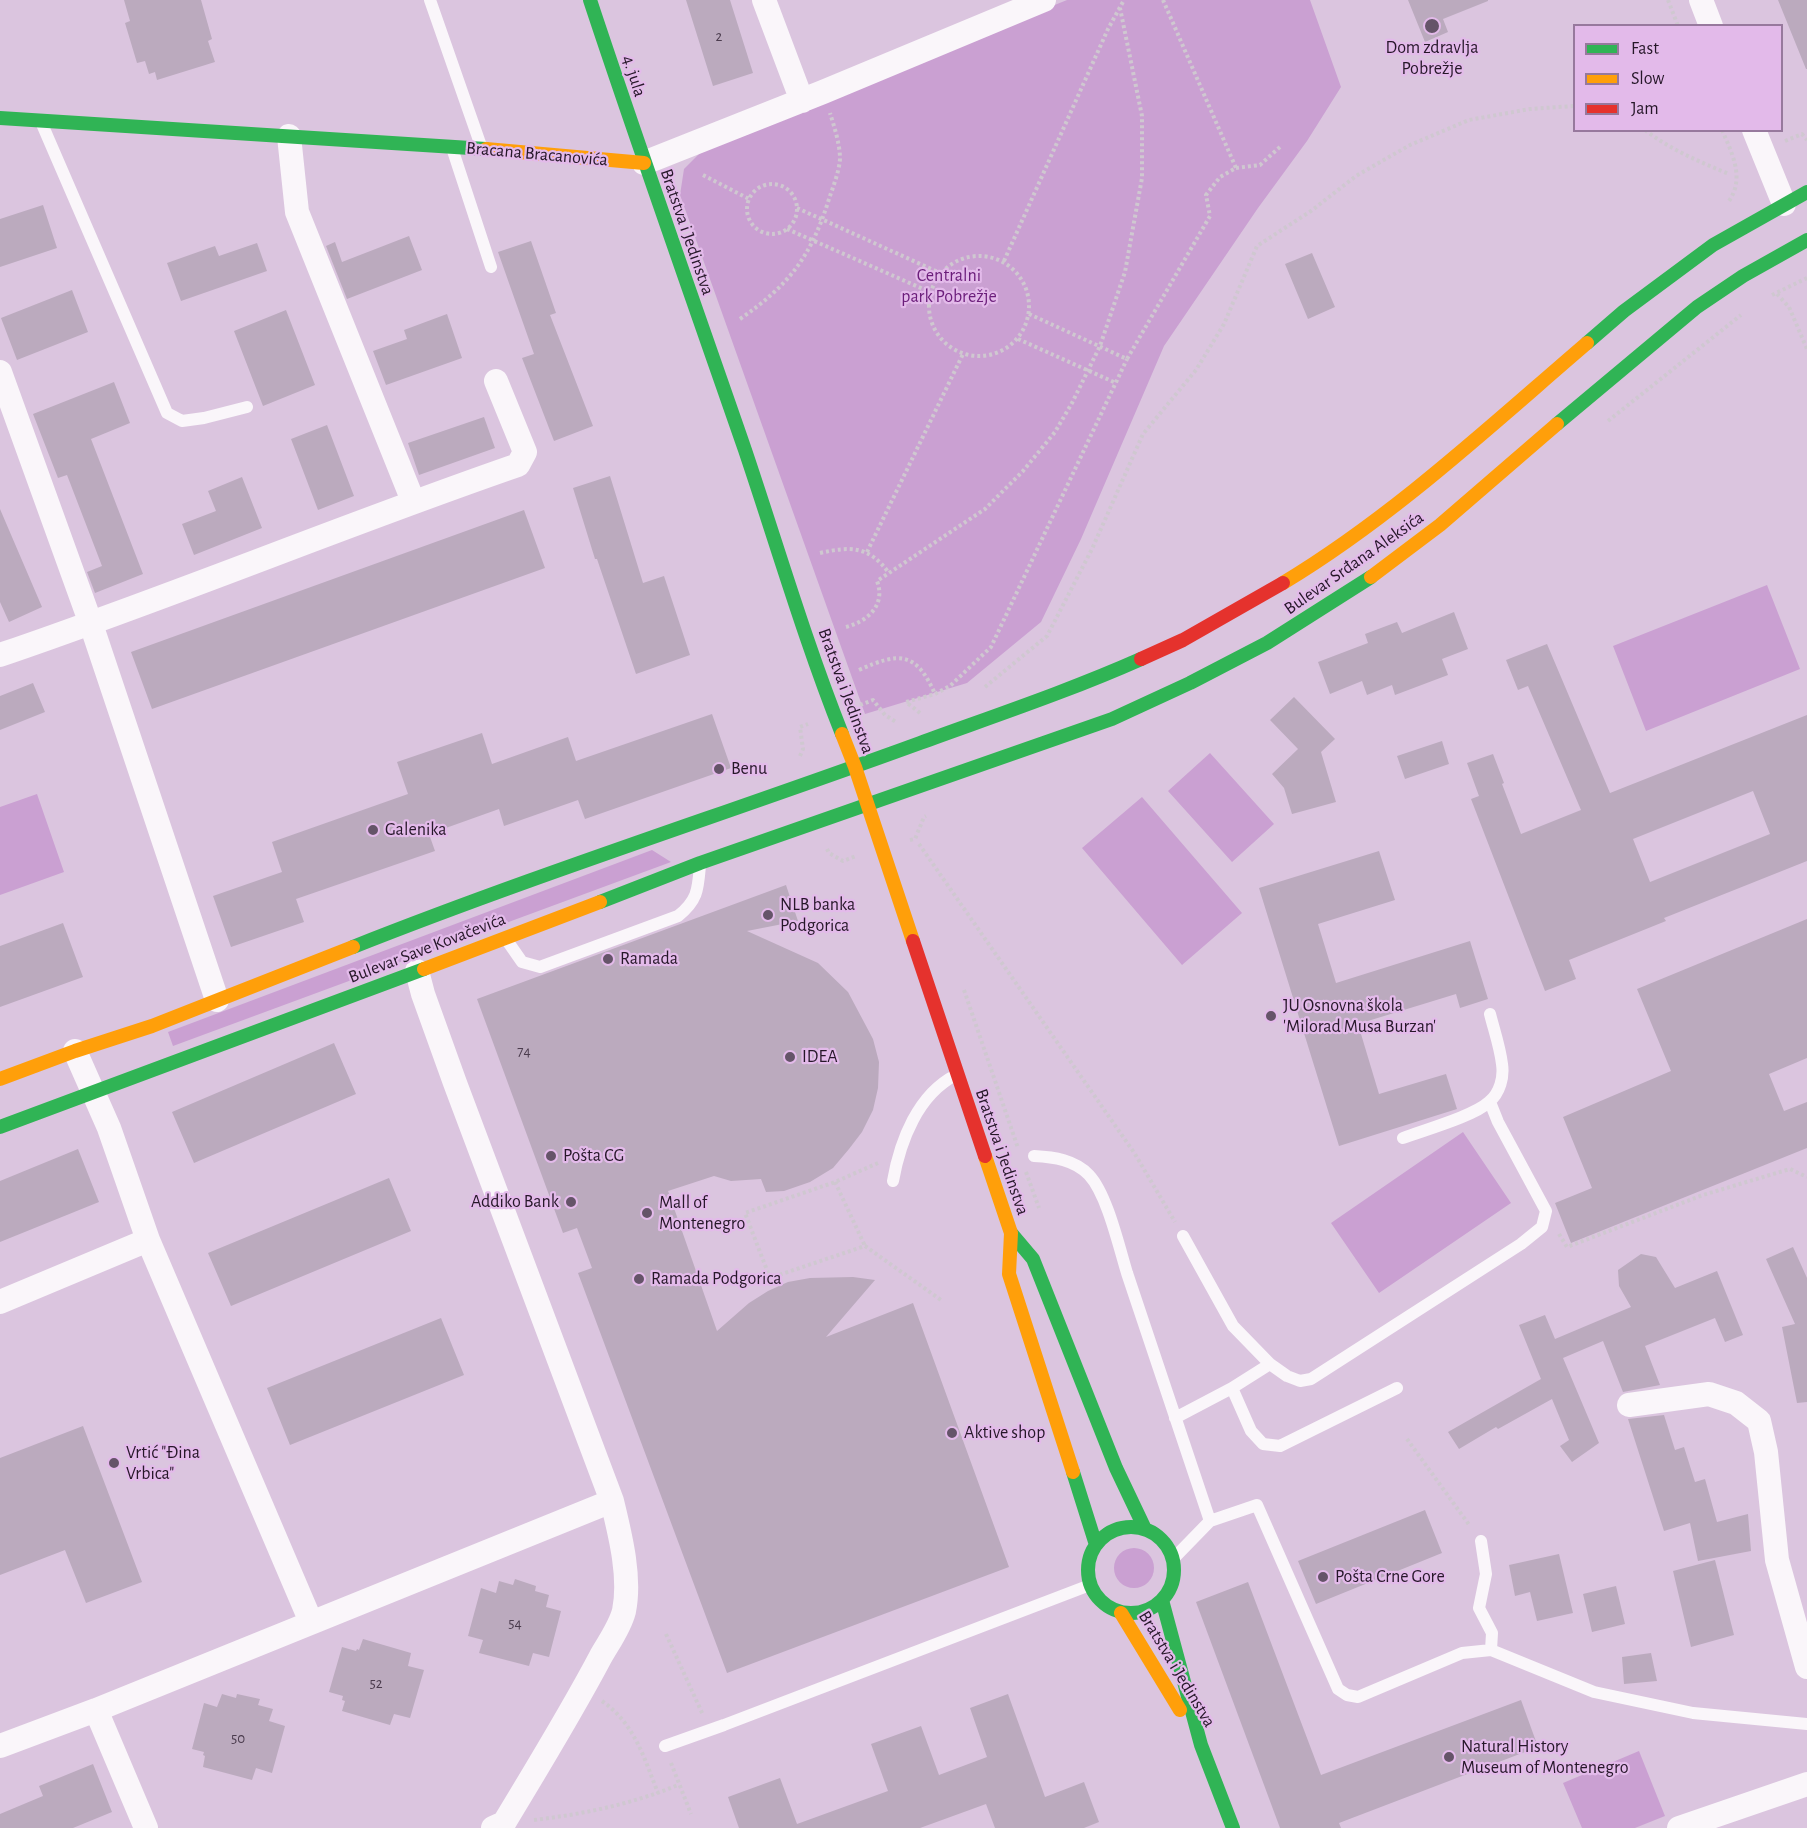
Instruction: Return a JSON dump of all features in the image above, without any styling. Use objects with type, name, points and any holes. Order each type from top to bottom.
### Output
[{"type":"main road","name":"4. jula","points":[[590,0],[644,163]]},
{"type":"main road","name":"Bracana Bracanovića","points":[[0,117],[482,148],[644,163]]},
{"type":"main road","name":"Bratstva i Jedinstva","points":[[644,163],[746,451],[825,691],[855,767],[1006,1216],[1011,1233],[1009,1274],[1096,1545]]},
{"type":"main road","name":"Bulevar Srđana Aleksića","points":[[855,767],[1096,679],[1183,640],[1242,608],[1313,565],[1385,513],[1458,454],[1615,318],[1681,267],[1713,245],[1786,209],[1807,192]]},
{"type":"main road","name":"Bulevar Srđana Aleksića","points":[[867,803],[1112,719],[1176,692],[1261,648],[1336,602],[1410,548],[1529,448],[1575,406],[1704,301],[1801,239]]},
{"type":"main road","points":[[1801,239],[1807,260]]},
{"type":"main road","name":"Bulevar Save Kovačevića","points":[[0,1079],[152,1026],[467,902],[855,767]]},
{"type":"main road","name":"Bulevar Save Kovačevića","points":[[0,1127],[93,1094],[700,863],[867,803]]},
{"type":"main road","name":"Bratstva i Jedinstva","points":[[1011,1233],[1033,1259],[1116,1468],[1145,1529]]},
{"type":"main road","points":[[1131,1527],[1145,1529],[1167,1546],[1173,1559],[1174,1574],[1171,1588],[1162,1600],[1150,1609],[1136,1613],[1121,1613],[1108,1607],[1097,1597],[1090,1585],[1088,1571],[1090,1558],[1096,1545],[1105,1535],[1118,1529],[1131,1527]]},
{"type":"main road","name":"Bratstva i Jedinstva","points":[[1162,1600],[1201,1744],[1233,1828]]},
{"type":"main road","name":"Bratstva i Jedinstva","points":[[1121,1613],[1201,1744]]},
{"type":"street","points":[[764,0],[813,97]]},
{"type":"street","name":"Bracana Bracanovića","points":[[644,163],[813,97],[1044,0]]},
{"type":"street","points":[[1701,0],[1710,24]]},
{"type":"street","points":[[1755,132],[1786,209]]},
{"type":"street","points":[[289,136],[297,212],[413,501]]},
{"type":"street","points":[[0,372],[91,624],[217,1000]]},
{"type":"street","points":[[0,655],[91,624],[413,501],[518,465],[525,452],[496,381]]},
{"type":"street","points":[[417,971],[455,1083],[612,1501],[622,1545],[624,1611],[585,1688],[498,1826]]},
{"type":"street","points":[[75,1051],[109,1128],[148,1240],[311,1622]]},
{"type":"street","points":[[0,1302],[148,1240]]},
{"type":"street","points":[[1629,1405],[1709,1394],[1736,1403],[1759,1421],[1766,1452],[1777,1560],[1807,1667]]},
{"type":"street","points":[[0,1746],[96,1710],[612,1501]]},
{"type":"street","points":[[96,1710],[146,1828]]},
{"type":"street","points":[[1679,1828],[1807,1784]]},
{"type":"lane","points":[[430,0],[482,148]]},
{"type":"lane","points":[[40,120],[167,413],[182,420],[204,418],[247,406]]},
{"type":"lane","points":[[452,147],[491,267]]},
{"type":"lane","points":[[505,938],[522,962],[540,967],[678,916],[688,908],[698,893],[700,863]]},
{"type":"lane","points":[[1403,1138],[1477,1110],[1490,1102],[1498,1092],[1503,1065],[1490,1014]]},
{"type":"lane","points":[[893,1181],[898,1154],[929,1096],[943,1082],[957,1075]]},
{"type":"lane","points":[[1183,1236],[1233,1326],[1270,1364],[1287,1376],[1300,1381],[1311,1379],[1521,1244],[1542,1227],[1546,1211],[1498,1122],[1490,1102]]},
{"type":"lane","points":[[1034,1156],[1054,1157],[1074,1164],[1088,1174],[1098,1187],[1210,1521]]},
{"type":"lane","points":[[1175,1418],[1232,1388],[1270,1364]]},
{"type":"lane","points":[[1232,1388],[1251,1431],[1263,1444],[1280,1446],[1397,1388]]},
{"type":"lane","points":[[1173,1559],[1210,1521],[1257,1505],[1338,1689],[1347,1695],[1358,1697],[1462,1653],[1491,1650],[1594,1692],[1693,1713],[1807,1724]]},
{"type":"lane","points":[[1481,1540],[1486,1574],[1479,1608],[1492,1633],[1491,1650]]},
{"type":"lane","points":[[664,1746],[1090,1585]]},
{"type":"path","points":[[1004,261],[1108,30],[1124,0]]},
{"type":"path","points":[[1163,0],[1236,168]]},
{"type":"path","points":[[1668,0],[1677,24]]},
{"type":"path","points":[[846,627],[856,624],[876,608],[880,597],[877,581],[985,509],[1023,471],[1055,432],[1100,346],[1125,272],[1142,178],[1142,116],[1120,8]]},
{"type":"path","points":[[740,319],[778,290],[795,272],[814,241],[823,219],[840,159],[833,122],[813,97]]},
{"type":"path","points":[[981,691],[1047,636],[1092,549],[1143,434],[1196,370],[1224,324],[1257,246],[1311,211],[1356,176],[1410,145],[1470,120],[1530,109],[1573,105]]},
{"type":"path","points":[[1648,132],[1660,142],[1694,160],[1729,174]]},
{"type":"path","points":[[1723,132],[1736,163],[1737,181],[1732,198],[1726,205]]},
{"type":"path","points":[[1802,134],[1807,140]]},
{"type":"path","points":[[927,712],[919,713],[906,702],[935,694],[950,686],[991,647],[1127,359],[1210,216],[1206,195],[1220,177],[1236,168],[1260,165],[1280,147]]},
{"type":"path","points":[[703,175],[749,199]]},
{"type":"path","points":[[776,183],[790,191],[795,198],[797,208],[794,223],[787,229],[771,234],[756,228],[747,214],[749,199],[760,187],[776,183]]},
{"type":"path","points":[[797,208],[940,273]]},
{"type":"path","points":[[787,229],[930,292]]},
{"type":"path","points":[[988,255],[1004,261],[1017,271],[1030,299],[1025,327],[1018,339],[993,355],[963,354],[938,336],[931,322],[930,292],[940,273],[954,262],[970,256],[988,255]]},
{"type":"path","points":[[1807,278],[1777,294],[1789,307],[1807,349]]},
{"type":"path","points":[[1029,314],[1127,359]]},
{"type":"path","points":[[1018,339],[1116,383]]},
{"type":"path","points":[[867,552],[963,354]]},
{"type":"path","points":[[820,553],[852,548],[867,552],[880,561],[890,573]]},
{"type":"path","points":[[859,670],[878,661],[895,657],[911,661],[928,678],[935,694]]},
{"type":"path","points":[[873,700],[885,715],[904,724]]},
{"type":"path","points":[[797,764],[803,749],[800,727]]},
{"type":"path","points":[[919,844],[1135,1154],[1183,1236]]},
{"type":"path","points":[[964,990],[1020,1153]]},
{"type":"path","points":[[865,1246],[770,1278],[745,1213],[835,1182],[898,1154]]},
{"type":"path","points":[[1024,1164],[1039,1208]]},
{"type":"path","points":[[1546,1211],[1567,1246],[1702,1195],[1790,1169],[1807,1177]]},
{"type":"path","points":[[835,1182],[865,1246],[941,1300]]},
{"type":"path","points":[[1407,1439],[1481,1540]]},
{"type":"path","points":[[666,1634],[709,1730]]},
{"type":"path","points":[[585,1688],[612,1707],[636,1737],[658,1793]]},
{"type":"path","points":[[664,1746],[691,1814]]},
{"type":"path","points":[[498,1826],[625,1804],[678,1785]]},
{"type":"green space","name":"Centralni park Pobrežje","points":[[1067,0],[1310,0],[1341,87],[1307,141],[1258,208],[1164,346],[1081,539],[1041,622],[967,683],[865,714],[680,195],[684,169],[707,146]]},
{"type":"green space","points":[[1767,585],[1800,669],[1646,731],[1613,646]]},
{"type":"green space","points":[[1210,753],[1274,824],[1232,862],[1168,791]]},
{"type":"green space","points":[[37,794],[64,872],[0,895],[0,807]]},
{"type":"green space","points":[[1142,797],[1242,913],[1182,965],[1082,848]]},
{"type":"green space","points":[[652,850],[671,862],[173,1046],[168,1032]]},
{"type":"green space","points":[[1463,1132],[1511,1203],[1379,1293],[1331,1223]]},
{"type":"green space","points":[[1134,1548],[1148,1554],[1154,1568],[1148,1582],[1134,1588],[1120,1582],[1114,1568],[1120,1554]]},
{"type":"green space","points":[[1639,1751],[1665,1816],[1635,1828],[1582,1828],[1563,1783]]},
{"type":"building","points":[[124,0],[201,0],[212,39],[208,41],[215,62],[157,80],[155,72],[149,74],[145,61],[137,63],[125,23],[130,21]]},
{"type":"building","points":[[686,0],[730,0],[753,73],[713,86]]},
{"type":"building","name":"Dom zdravlja Pobrežje","points":[[1408,0],[1488,1],[1443,19],[1448,32],[1425,42]]},
{"type":"building","points":[[1778,0],[1807,0],[1807,69],[1806,69]]},
{"type":"building","points":[[43,205],[57,248],[0,267],[0,219]]},
{"type":"building","points":[[409,236],[422,270],[347,299],[326,246],[335,242],[342,262]]},
{"type":"building","points":[[531,241],[556,313],[550,315],[593,426],[554,441],[522,358],[534,354],[498,252]]},
{"type":"building","points":[[257,243],[267,271],[181,301],[167,263],[215,246],[219,256]]},
{"type":"building","points":[[1312,253],[1335,307],[1308,319],[1285,264]]},
{"type":"building","points":[[72,290],[88,332],[17,360],[1,318]]},
{"type":"building","points":[[286,310],[315,385],[263,406],[234,331]]},
{"type":"building","points":[[447,314],[462,358],[386,385],[373,351],[407,339],[404,330]]},
{"type":"building","points":[[114,382],[130,423],[91,439],[143,574],[95,593],[87,572],[102,566],[67,475],[58,478],[33,414]]},
{"type":"building","points":[[484,417],[495,448],[419,475],[408,443]]},
{"type":"building","points":[[327,425],[354,496],[318,510],[291,439]]},
{"type":"building","points":[[610,476],[643,583],[664,576],[690,655],[636,674],[597,559],[595,559],[573,488]]},
{"type":"building","points":[[242,477],[262,528],[194,555],[182,524],[216,511],[208,491]]},
{"type":"building","points":[[0,509],[42,607],[9,622],[0,602]]},
{"type":"building","points":[[524,510],[545,568],[152,709],[131,652]]},
{"type":"building","points":[[1454,612],[1468,649],[1442,659],[1448,675],[1395,695],[1392,685],[1367,695],[1362,681],[1330,694],[1318,662],[1368,643],[1365,634],[1397,622],[1402,633]]},
{"type":"building","points":[[1547,644],[1610,793],[1807,715],[1807,861],[1664,918],[1666,921],[1569,960],[1576,979],[1545,991],[1471,799],[1479,796],[1467,763],[1493,754],[1521,834],[1581,810],[1528,686],[1518,690],[1506,660]],"holes":[[[1753,791],[1770,834],[1650,882],[1633,839]]]},
{"type":"building","points":[[33,683],[45,712],[0,730],[0,696]]},
{"type":"building","points":[[1294,697],[1335,739],[1321,752],[1336,802],[1292,814],[1284,788],[1272,774],[1298,749],[1270,720]]},
{"type":"building","name":"Galenika","points":[[712,714],[731,768],[585,819],[578,800],[504,826],[499,809],[429,834],[435,851],[296,899],[304,922],[231,947],[213,896],[282,872],[272,842],[408,794],[397,762],[482,733],[492,764],[568,737],[576,761]]},
{"type":"building","points":[[1442,741],[1449,764],[1405,779],[1397,756]]},
{"type":"building","points":[[1379,851],[1395,900],[1318,924],[1336,983],[1470,941],[1488,999],[1460,1008],[1456,994],[1358,1024],[1379,1094],[1446,1074],[1457,1109],[1339,1146],[1259,888]]},
{"type":"building","name":"Ramada Podgorica","points":[[786,885],[798,921],[747,931],[818,963],[848,992],[873,1039],[879,1062],[878,1088],[873,1110],[862,1132],[833,1168],[810,1182],[784,1191],[766,1192],[761,1179],[731,1181],[714,1176],[668,1191],[717,1331],[749,1303],[768,1291],[788,1282],[810,1278],[853,1277],[875,1280],[826,1337],[913,1303],[1009,1567],[727,1673],[578,1273],[592,1268],[577,1228],[563,1233],[477,999]]},
{"type":"building","points":[[1807,919],[1807,1058],[1769,1074],[1784,1111],[1807,1102],[1807,1148],[1571,1243],[1555,1203],[1592,1188],[1563,1117],[1671,1071],[1637,989]]},
{"type":"building","points":[[63,923],[83,977],[0,1007],[0,946]]},
{"type":"building","points":[[334,1043],[356,1094],[194,1163],[172,1112]]},
{"type":"building","points":[[78,1149],[99,1202],[0,1242],[0,1181]]},
{"type":"building","points":[[389,1178],[411,1231],[231,1306],[208,1253]]},
{"type":"building","points":[[1793,1247],[1807,1278],[1807,1402],[1797,1403],[1782,1327],[1795,1324],[1766,1259]]},
{"type":"building","points":[[1641,1254],[1656,1257],[1675,1288],[1717,1271],[1743,1335],[1725,1342],[1715,1318],[1645,1346],[1660,1385],[1623,1392],[1603,1341],[1563,1358],[1599,1443],[1572,1462],[1560,1446],[1569,1440],[1552,1399],[1498,1429],[1496,1427],[1459,1449],[1448,1432],[1541,1379],[1519,1325],[1545,1315],[1555,1339],[1631,1307],[1619,1286],[1618,1270]]},
{"type":"building","points":[[441,1318],[464,1375],[290,1445],[267,1388]]},
{"type":"building","points":[[1664,1415],[1675,1450],[1684,1447],[1695,1482],[1705,1479],[1717,1522],[1748,1514],[1751,1551],[1698,1561],[1690,1523],[1664,1531],[1628,1419]]},
{"type":"building","points":[[83,1426],[142,1582],[86,1603],[65,1550],[0,1575],[0,1458]]},
{"type":"building","points":[[1425,1510],[1442,1553],[1316,1604],[1298,1561]]},
{"type":"building","points":[[1559,1554],[1573,1613],[1537,1621],[1530,1592],[1515,1596],[1509,1565]]},
{"type":"building","points":[[1715,1560],[1734,1635],[1691,1647],[1673,1571]]},
{"type":"building","points":[[515,1579],[536,1586],[535,1591],[549,1595],[546,1607],[561,1611],[549,1657],[533,1653],[529,1666],[479,1653],[483,1640],[468,1636],[481,1588],[496,1593],[499,1581],[513,1585]]},
{"type":"building","points":[[1248,1582],[1321,1775],[1521,1700],[1538,1747],[1339,1823],[1341,1828],[1280,1828],[1196,1602]]},
{"type":"building","points":[[1616,1586],[1625,1624],[1592,1632],[1583,1594]]},
{"type":"building","points":[[363,1639],[411,1653],[408,1666],[424,1670],[410,1718],[394,1714],[390,1725],[342,1711],[345,1701],[342,1700],[343,1696],[329,1692],[342,1647],[359,1650]]},
{"type":"building","points":[[1651,1653],[1657,1681],[1624,1684],[1622,1657]]},
{"type":"building","points":[[222,1694],[236,1698],[237,1694],[260,1699],[258,1705],[273,1709],[269,1721],[285,1726],[272,1773],[256,1768],[252,1780],[203,1767],[204,1752],[192,1749],[204,1703],[217,1707]]},
{"type":"building","points":[[1008,1694],[1045,1797],[1084,1782],[1099,1822],[1084,1828],[995,1828],[986,1804],[920,1828],[739,1828],[728,1797],[780,1778],[797,1824],[888,1791],[871,1744],[921,1726],[939,1775],[987,1757],[970,1708]]},
{"type":"building","points":[[93,1764],[112,1812],[73,1828],[0,1828],[0,1814],[43,1796],[39,1786]]},
{"type":"traffic: fast","points":[[590,0],[745,450],[803,628],[842,734]]},
{"type":"traffic: fast","points":[[0,118],[486,149]]},
{"type":"traffic: fast","points":[[1587,343],[1624,311],[1713,245],[1807,192]]},
{"type":"traffic: fast","points":[[1557,424],[1697,307],[1743,276],[1807,240]]},
{"type":"traffic: fast","points":[[600,902],[700,863],[1112,719],[1190,683],[1267,643],[1371,577]]},
{"type":"traffic: fast","points":[[353,947],[565,868],[1031,703],[1141,659]]},
{"type":"traffic: fast","points":[[0,1127],[424,969]]},
{"type":"traffic: fast","points":[[1011,1233],[1033,1259],[1116,1468],[1145,1529]]},
{"type":"traffic: fast","points":[[1073,1472],[1096,1545]]},
{"type":"traffic: fast","points":[[1131,1527],[1155,1534],[1167,1546],[1174,1570],[1167,1594],[1155,1606],[1131,1613],[1107,1606],[1095,1594],[1088,1570],[1095,1546],[1107,1534],[1131,1527]]},
{"type":"traffic: fast","points":[[1162,1600],[1201,1745],[1233,1828]]},
{"type":"traffic: slow","points":[[486,149],[644,163]]},
{"type":"traffic: slow","points":[[1283,583],[1324,557],[1402,500],[1587,343]]},
{"type":"traffic: slow","points":[[1371,577],[1440,525],[1557,424]]},
{"type":"traffic: slow","points":[[842,734],[913,941]]},
{"type":"traffic: slow","points":[[424,969],[600,902]]},
{"type":"traffic: slow","points":[[0,1079],[152,1026],[353,947]]},
{"type":"traffic: slow","points":[[985,1156],[1011,1233],[1009,1274],[1073,1472]]},
{"type":"traffic: slow","points":[[1121,1613],[1180,1710]]},
{"type":"traffic: jam","points":[[1141,659],[1183,640],[1283,583]]},
{"type":"traffic: jam","points":[[913,941],[985,1156]]},
{"type":"place","name":"Dom zdravlja Pobrežje","points":[[1432,26]]},
{"type":"place","name":"Benu","points":[[719,769]]},
{"type":"place","name":"Galenika","points":[[373,830]]},
{"type":"place","name":"NLB banka Podgorica","points":[[768,915]]},
{"type":"place","name":"Ramada","points":[[608,959]]},
{"type":"place","name":"JU Osnovna škola 'Milorad Musa Burzan'","points":[[1271,1016]]},
{"type":"place","name":"IDEA","points":[[790,1057]]},
{"type":"place","name":"Pošta CG","points":[[551,1156]]},
{"type":"place","name":"Addiko Bank","points":[[571,1202]]},
{"type":"place","name":"Mall of Montenegro","points":[[647,1213]]},
{"type":"place","name":"Ramada Podgorica","points":[[639,1279]]},
{"type":"place","name":"Aktive shop","points":[[952,1433]]},
{"type":"place","name":"Vrtić \"Đina Vrbica\"","points":[[114,1463]]},
{"type":"place","name":"Pošta Crne Gore","points":[[1323,1577]]},
{"type":"place","name":"Natural History Museum of Montenegro","points":[[1449,1757]]}]
